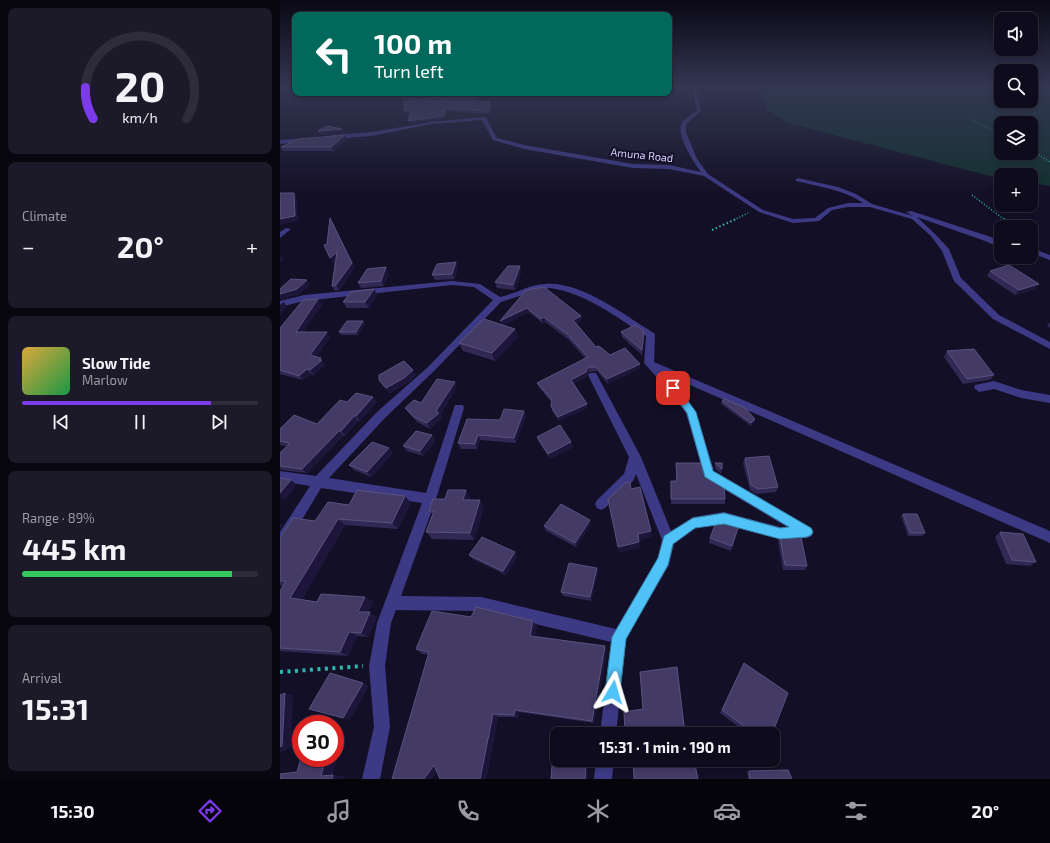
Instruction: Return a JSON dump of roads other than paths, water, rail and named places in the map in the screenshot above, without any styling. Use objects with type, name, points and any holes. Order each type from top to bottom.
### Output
[{"type":"street","name":"Amuna Road","points":[[326,138],[372,134],[438,122]]},
{"type":"street","name":"Amuna Road","points":[[486,122],[495,140],[524,147],[633,166],[669,168],[706,175]]},
{"type":"street","points":[[686,122],[684,124],[683,132],[694,159],[706,175],[758,208],[794,221],[817,220],[830,209],[848,205],[870,204]]},
{"type":"street","points":[[280,142],[318,139]]},
{"type":"street","points":[[798,180],[835,188],[947,224],[994,242]]},
{"type":"street","points":[[861,197],[870,204],[914,218],[933,235],[946,251],[957,279],[996,317],[1050,346]]},
{"type":"street","points":[[280,236],[288,229]]},
{"type":"street","points":[[988,239],[994,239]]},
{"type":"street","points":[[1038,253],[1050,258]]},
{"type":"street","points":[[280,304],[304,298],[452,283],[473,283],[486,288],[498,300]]},
{"type":"street","points":[[280,544],[319,481],[381,415],[431,369],[498,300],[506,299],[528,289],[550,286],[579,293],[651,335],[649,363],[673,388],[692,412],[709,474],[807,532],[780,533],[724,518],[693,523],[668,540]]},
{"type":"street","points":[[649,363],[1050,536]]},
{"type":"street","points":[[593,374],[635,457],[668,540],[664,560],[619,637],[609,727]]},
{"type":"street","points":[[979,388],[994,385],[1021,394],[1050,399]]},
{"type":"street","points":[[371,779],[382,727],[377,666],[384,623],[430,499],[459,408]]},
{"type":"street","points":[[602,504],[629,477],[635,457]]},
{"type":"street","points":[[280,476],[430,499]]},
{"type":"street","points":[[392,603],[481,604],[619,637]]},
{"type":"street","points":[[603,779],[604,767]]}]
